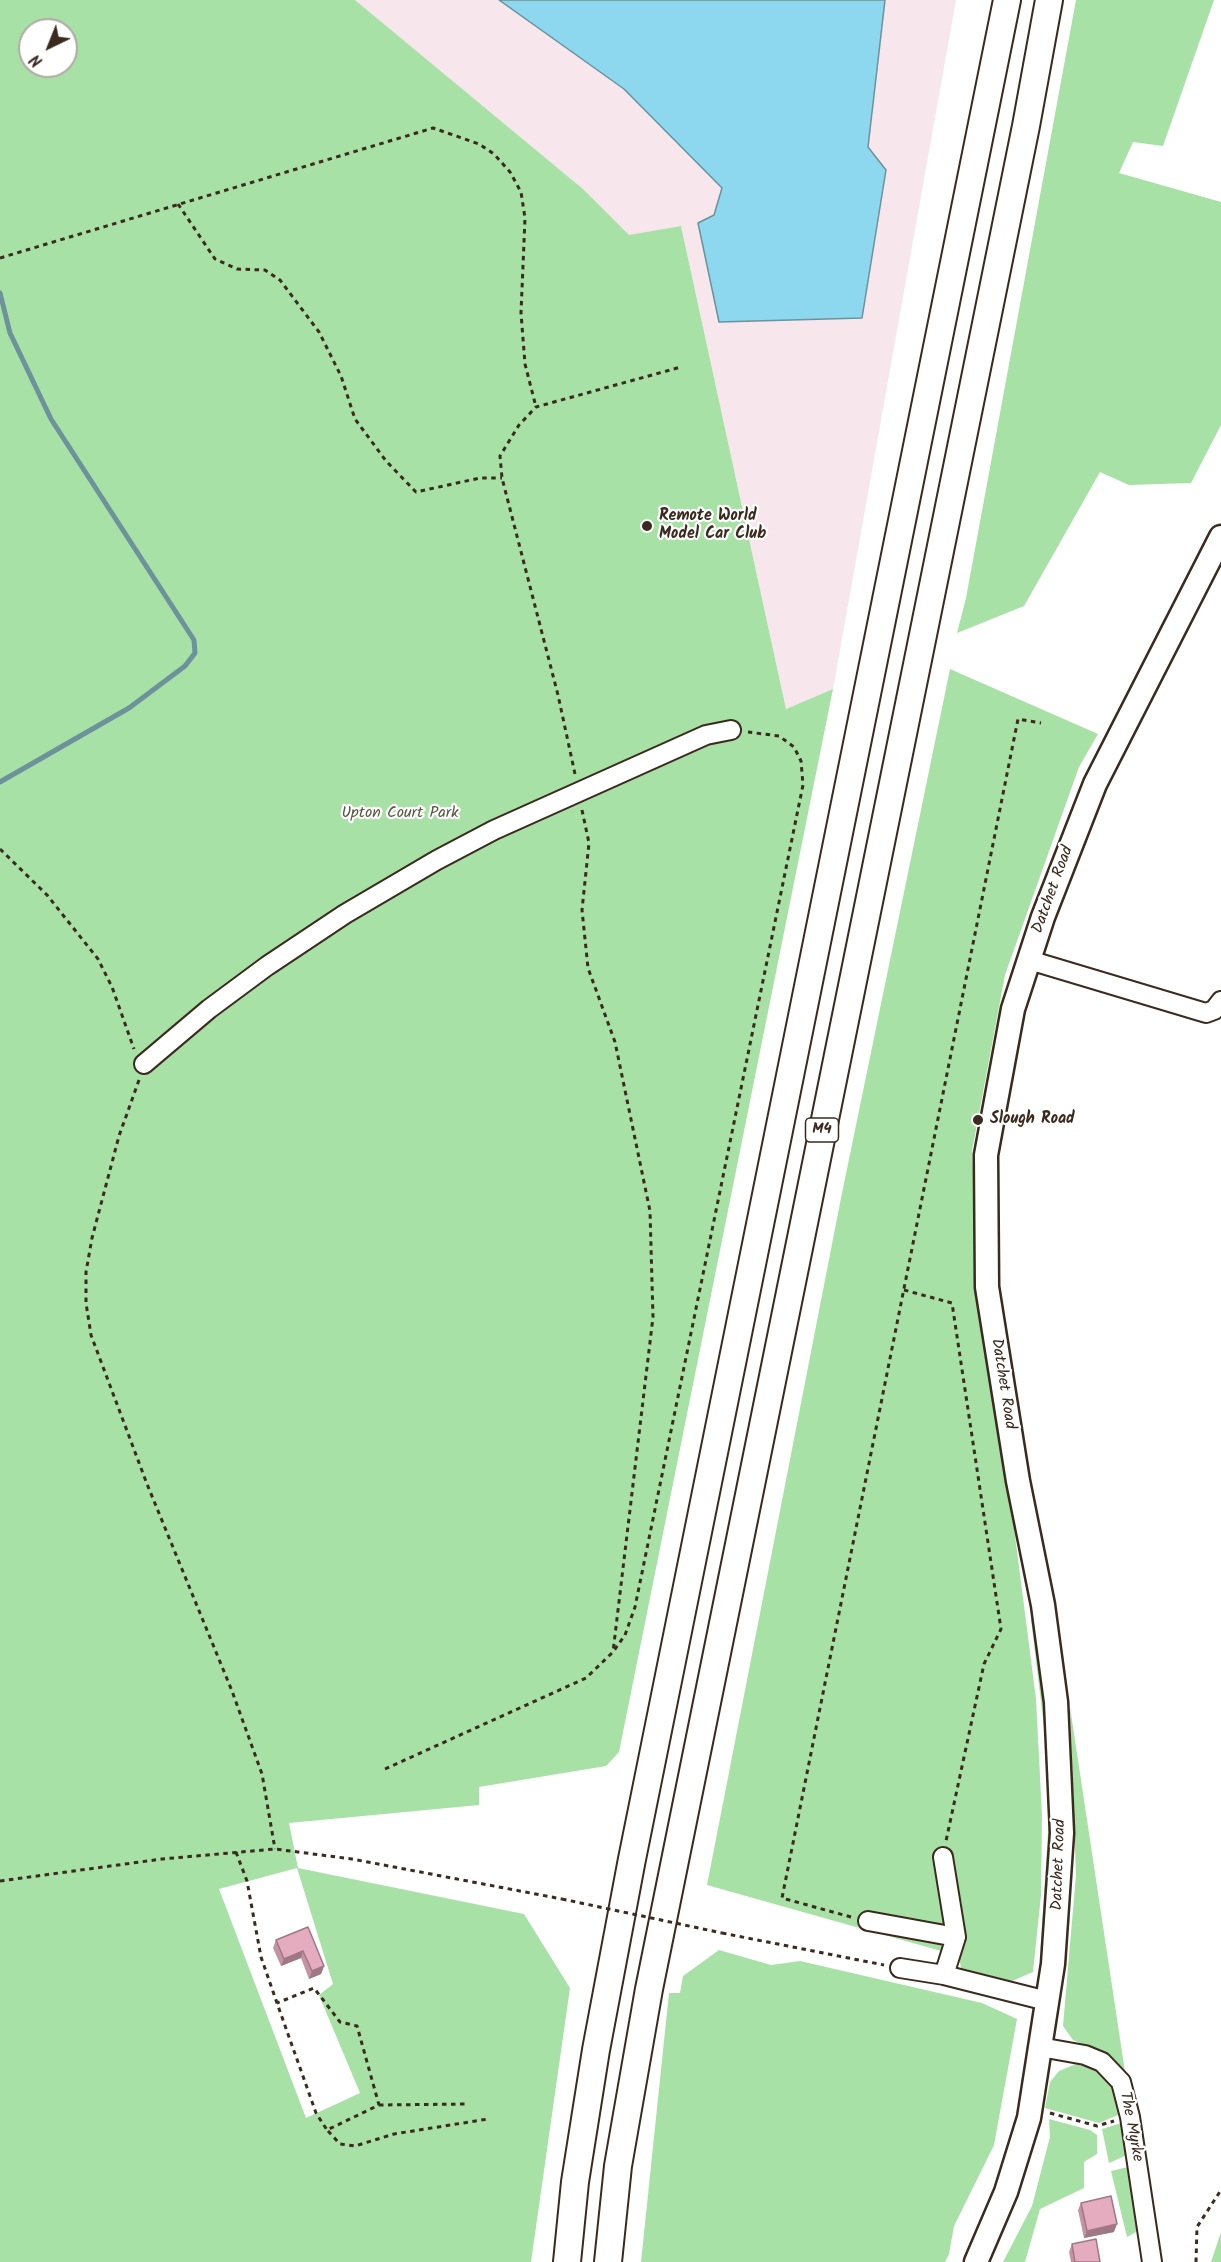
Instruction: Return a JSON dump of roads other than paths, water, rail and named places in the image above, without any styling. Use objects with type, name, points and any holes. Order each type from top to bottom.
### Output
[{"type":"highway","name":"M4","points":[[567,2262],[575,2182],[596,2050],[632,1859],[1007,0]]},
{"type":"highway","name":"M4","points":[[608,2262],[618,2166],[648,1989],[1026,126],[1049,0]]},
{"type":"main road","name":"Datchet Road","points":[[976,2262],[1018,2160],[1029,2118],[1059,1903],[1062,1833],[1056,1702],[1043,1605],[1018,1481],[987,1287],[986,1155],[1013,1009],[1095,784],[1221,537]]},
{"type":"street","points":[[144,1064],[209,1009],[267,966],[345,914],[494,830],[706,735],[731,730]]},
{"type":"street","points":[[1029,960],[1206,1012],[1214,1010],[1221,1001]]},
{"type":"street","points":[[943,1857],[956,1937],[944,1974]]},
{"type":"street","points":[[868,1922],[956,1937]]},
{"type":"street","points":[[900,1968],[944,1974],[1047,2001]]},
{"type":"street","name":"The Myrke","points":[[1040,2047],[1085,2055],[1102,2062],[1121,2082],[1130,2117],[1152,2262]]},
{"type":"water","points":[[499,0],[885,0],[868,147],[886,170],[862,318],[719,322],[698,223],[714,215],[722,188],[624,89]]},
{"type":"waterway","points":[[0,293],[10,333],[51,419],[194,640],[195,653],[185,666],[129,708],[0,782]]},
{"type":"place","name":"Remote World Model Car Club","points":[[647,526]]},
{"type":"place","name":"Slough Road","points":[[978,1120]]},
{"type":"park label","name":"Upton Court Park","points":[[400,814]]}]
